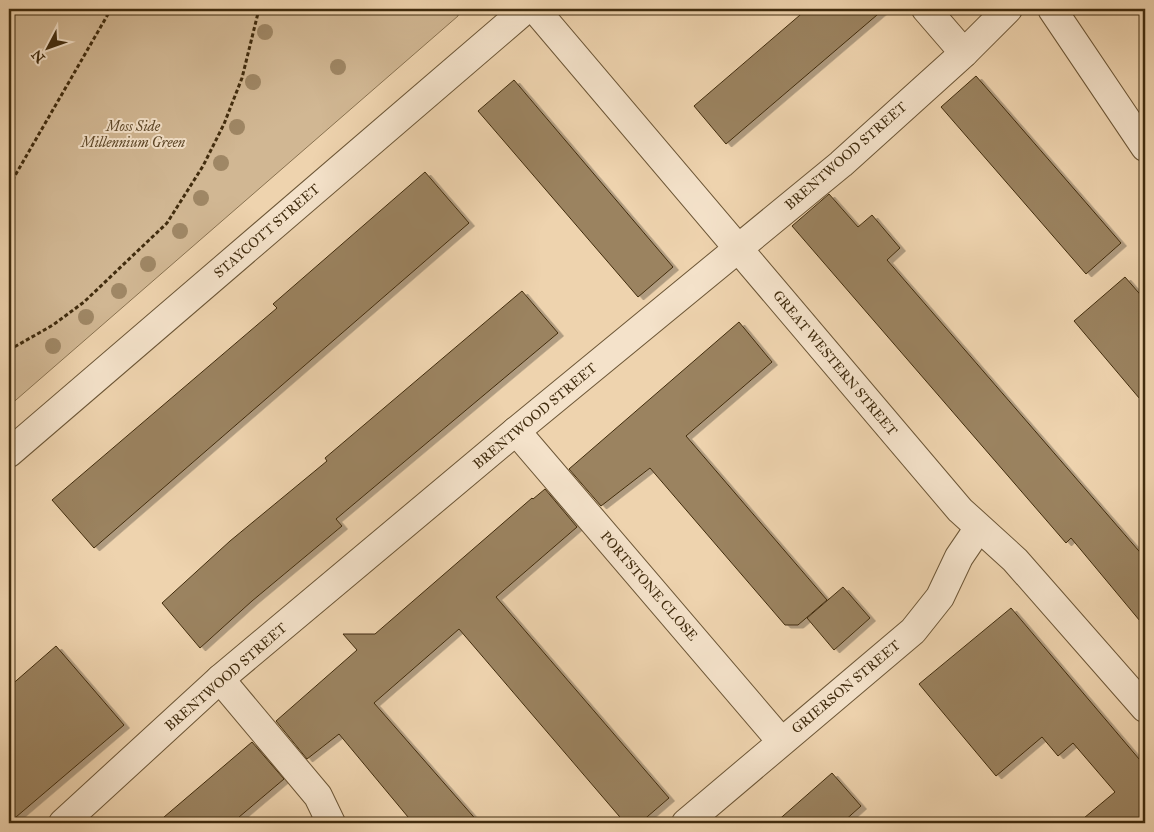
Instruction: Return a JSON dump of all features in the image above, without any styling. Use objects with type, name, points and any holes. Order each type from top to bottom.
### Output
[{"type":"street","name":"STAYCOTT STREET","points":[[9,453],[526,9]]},
{"type":"street","name":"GREAT WESTERN STREET","points":[[534,9],[960,510],[1026,572],[1145,708]]},
{"type":"street","points":[[926,9],[964,53]]},
{"type":"street","name":"BRENTWOOD STREET","points":[[63,823],[220,680],[516,431],[841,164],[964,53],[1008,9]]},
{"type":"street","points":[[1052,9],[1145,147]]},
{"type":"street","name":"PORTSTONE CLOSE","points":[[516,431],[781,741]]},
{"type":"street","name":"GRIERSON STREET","points":[[686,823],[913,631],[940,597],[959,557],[978,528]]},
{"type":"street","points":[[220,680],[318,796],[332,823]]},
{"type":"path","points":[[9,186],[111,9]]},
{"type":"path","points":[[9,350],[53,325],[84,302],[167,222],[203,166],[224,124],[242,78],[259,9]]},
{"type":"green space","name":"Moss Side Millennium Green","points":[[9,9],[459,9],[458,16],[9,406]]},
{"type":"building","points":[[807,9],[884,9],[726,144],[694,106]]},
{"type":"building","points":[[976,76],[1121,243],[1086,274],[941,107]]},
{"type":"building","points":[[514,80],[673,267],[638,297],[478,111]]},
{"type":"building","points":[[425,172],[469,223],[94,548],[52,500],[277,308],[273,304]]},
{"type":"building","points":[[829,194],[858,227],[872,215],[900,248],[887,260],[1145,558],[1145,627],[1071,538],[1066,543],[792,226]]},
{"type":"building","points":[[1125,277],[1145,300],[1145,405],[1074,321]]},
{"type":"building","points":[[522,291],[558,333],[336,519],[342,526],[252,601],[200,648],[162,603],[230,541],[327,461],[325,458]]},
{"type":"building","points":[[739,322],[772,362],[686,436],[827,600],[798,625],[785,625],[650,468],[601,506],[569,469]]},
{"type":"building","points":[[545,489],[577,527],[496,597],[669,798],[640,823],[625,823],[459,629],[374,703],[479,823],[413,823],[339,734],[307,759],[276,721],[357,650],[343,634],[375,634],[532,498]]},
{"type":"building","points":[[843,587],[870,618],[834,650],[807,618]]},
{"type":"building","points":[[1011,608],[1145,766],[1145,823],[1078,823],[1115,792],[1073,743],[1058,756],[1042,737],[996,776],[919,684]]},
{"type":"building","points":[[56,646],[124,725],[9,823],[9,687]]},
{"type":"building","points":[[252,742],[284,779],[232,823],[157,823]]},
{"type":"building","points":[[832,773],[861,806],[842,823],[775,823]]}]
